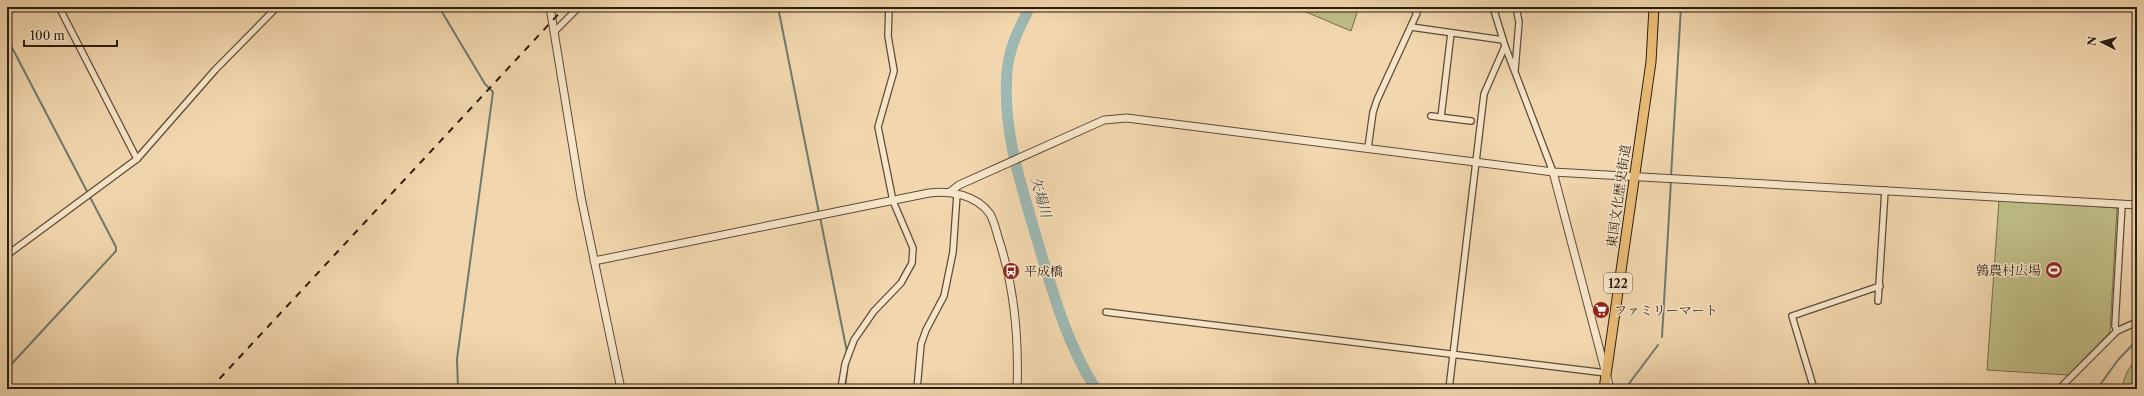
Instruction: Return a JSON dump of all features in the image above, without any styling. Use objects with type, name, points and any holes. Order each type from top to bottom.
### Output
[{"type":"highway","name":"東国文化歴史街道","points":[[1604,389],[1650,62],[1654,7]]},
{"type":"street","points":[[59,7],[137,159]]},
{"type":"street","points":[[7,255],[137,159],[215,70],[277,7]]},
{"type":"street","points":[[550,7],[571,144],[621,389]]},
{"type":"street","points":[[554,32],[579,7]]},
{"type":"street","points":[[841,389],[845,364],[854,340],[874,311],[901,283],[912,264],[914,248],[893,201],[878,127],[894,71],[888,36],[889,7]]},
{"type":"street","points":[[1368,148],[1373,112],[1377,100],[1417,13],[1411,7]]},
{"type":"street","points":[[1493,7],[1504,43],[1553,172],[1610,389]]},
{"type":"street","points":[[1515,73],[1519,22],[1516,7]]},
{"type":"street","points":[[1411,27],[1451,32],[1504,43]]},
{"type":"street","points":[[1441,118],[1451,32]]},
{"type":"street","points":[[1449,389],[1484,94],[1504,43]]},
{"type":"street","points":[[1431,116],[1471,121]]},
{"type":"street","points":[[950,192],[959,185],[1104,120],[1127,118],[1553,172],[2137,205]]},
{"type":"street","points":[[1878,301],[1885,190]]},
{"type":"street","points":[[594,261],[929,193],[950,192],[958,194],[973,201],[990,214],[1003,253],[1008,273],[1016,330],[1017,389]]},
{"type":"street","points":[[917,389],[921,344],[926,330],[944,296],[954,252],[958,194]]},
{"type":"street","points":[[2117,331],[2115,326],[2122,204]]},
{"type":"street","points":[[1814,389],[1792,316],[1880,286]]},
{"type":"street","points":[[1106,312],[1606,373]]},
{"type":"street","points":[[2059,389],[2117,331],[2137,322]]},
{"type":"shaded area","points":[[1300,7],[1359,7],[1351,31],[1299,9]]},
{"type":"shaded area","name":"鶉農村広場","points":[[1999,200],[2117,208],[2110,332],[2068,375],[1987,370]]},
{"type":"shaded area","points":[[2137,357],[2137,389],[2121,389],[2127,372]]},
{"type":"waterway","points":[[439,7],[485,84],[493,92],[457,359],[458,389]]},
{"type":"waterway","points":[[778,7],[819,213]]},
{"type":"waterway","name":"矢場川","points":[[1030,7],[1015,38],[1008,63],[1006,94],[1010,138],[1020,180],[1055,300],[1077,355],[1096,389]]},
{"type":"waterway","points":[[1671,176],[1681,7]]},
{"type":"waterway","points":[[7,38],[116,247],[116,251],[7,369]]},
{"type":"waterway","points":[[1662,337],[1671,181]]},
{"type":"waterway","points":[[820,217],[847,352]]},
{"type":"waterway","points":[[2097,389],[2118,360],[2137,340]]},
{"type":"waterway","points":[[1625,389],[1658,345]]},
{"type":"waterway","points":[[845,389],[848,362]]},
{"type":"railway","points":[[210,389],[565,7]]},
{"type":"place","name":"鶉農村広場","points":[[2054,270]]},
{"type":"place","name":"平成橋","points":[[1011,271]]},
{"type":"place","name":"ファミリーマート","points":[[1601,310]]}]
